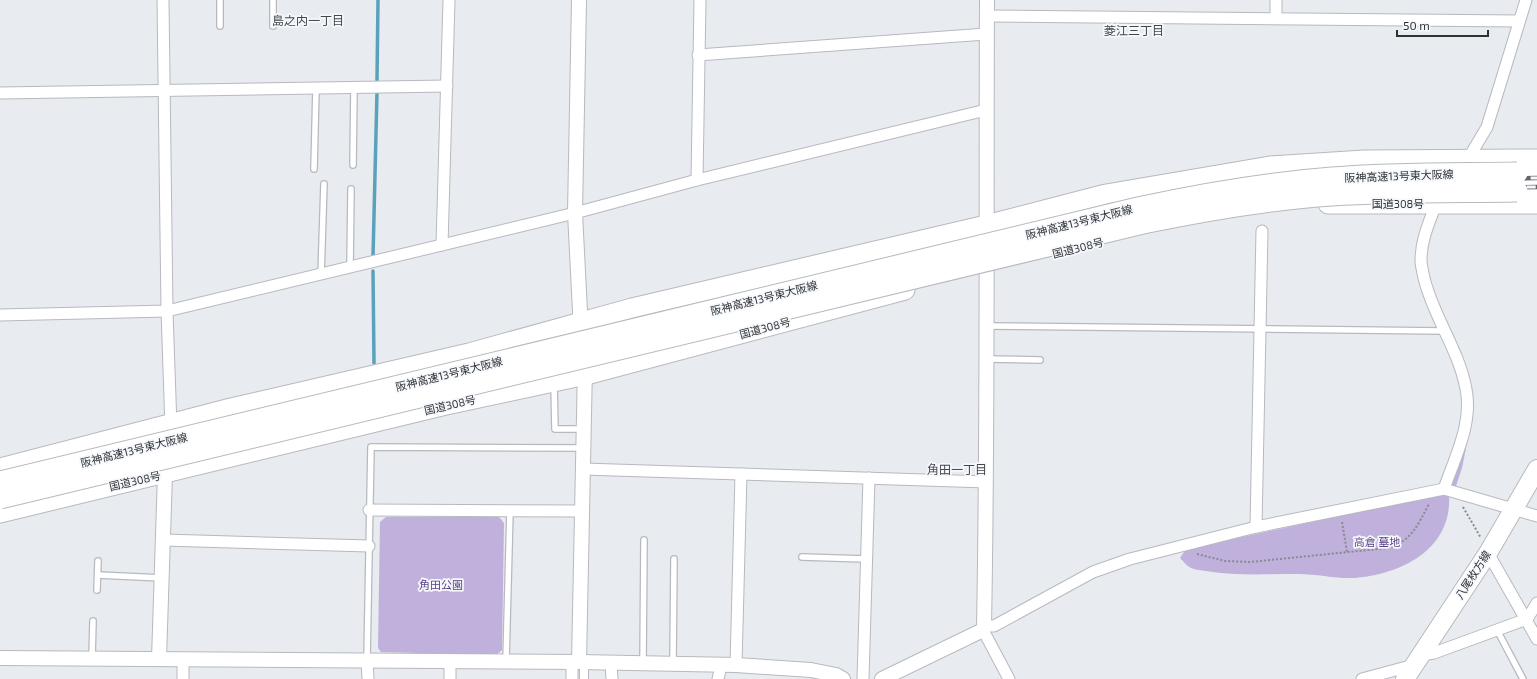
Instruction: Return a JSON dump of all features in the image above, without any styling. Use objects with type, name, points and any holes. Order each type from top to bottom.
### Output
[{"type":"highway","points":[[0,468],[171,424],[469,354],[632,308],[986,225],[1106,194],[1270,166],[1364,160],[1537,159]]},
{"type":"highway","name":"阪神高速13号東大阪線","points":[[0,482],[1130,209],[1200,195],[1265,185],[1332,178],[1399,175],[1537,173]]},
{"type":"highway","name":"阪神高速13号東大阪線","points":[[0,498],[1135,225],[1202,211],[1267,201],[1332,195],[1399,192],[1537,191]]},
{"type":"highway","name":"国道308号","points":[[0,513],[442,406],[586,375],[986,270],[1159,228],[1238,213],[1318,204],[1537,204]]},
{"type":"main road","name":"八尾枚方線","points":[[1413,666],[1488,552],[1537,469]]},
{"type":"street","points":[[159,659],[165,474],[171,424],[167,311],[163,0]]},
{"type":"street","points":[[442,245],[449,0]]},
{"type":"street","points":[[572,679],[578,662],[586,375],[580,323],[575,213],[579,0]]},
{"type":"street","points":[[697,180],[700,0]]},
{"type":"street","points":[[988,0],[986,34],[987,482],[984,628],[1009,679]]},
{"type":"street","points":[[1276,0],[1276,18]]},
{"type":"street","points":[[1468,159],[1487,127],[1526,0]]},
{"type":"street","points":[[987,16],[1519,21]]},
{"type":"street","points":[[698,55],[986,34]]},
{"type":"street","points":[[0,94],[447,86]]},
{"type":"street","points":[[0,315],[167,311],[575,213],[697,180],[986,110]]},
{"type":"street","points":[[1436,204],[1423,237],[1421,261],[1427,289],[1466,389],[1468,411],[1464,433],[1440,490]]},
{"type":"street","points":[[1256,527],[1262,231]]},
{"type":"street","points":[[583,469],[987,482]]},
{"type":"street","points":[[736,665],[741,474]]},
{"type":"street","points":[[863,679],[869,478]]},
{"type":"street","points":[[882,679],[984,628],[994,626],[1093,572],[1130,559],[1256,527],[1440,490],[1455,492],[1537,516]]},
{"type":"street","points":[[369,510],[582,511]]},
{"type":"street","points":[[164,540],[369,546]]},
{"type":"street","points":[[1488,552],[1537,639]]},
{"type":"street","points":[[1362,679],[1413,666],[1434,653],[1526,619],[1537,603]]},
{"type":"street","points":[[0,658],[92,660],[182,659],[578,662],[673,664],[719,672],[736,665],[811,670],[836,675],[843,679]]},
{"type":"street","points":[[182,659],[183,679]]},
{"type":"street","points":[[367,660],[368,679]]},
{"type":"street","points":[[450,661],[450,679]]},
{"type":"street","points":[[578,662],[584,679]]},
{"type":"street","points":[[611,663],[612,679]]},
{"type":"lane","points":[[220,0],[220,26]]},
{"type":"lane","points":[[273,0],[273,26]]},
{"type":"lane","points":[[314,169],[316,88]]},
{"type":"lane","points":[[353,165],[354,88]]},
{"type":"lane","points":[[321,275],[324,184]]},
{"type":"lane","points":[[350,268],[351,189]]},
{"type":"lane","points":[[987,326],[1444,331]]},
{"type":"lane","points":[[987,359],[1040,360]]},
{"type":"lane","points":[[554,382],[555,429],[584,429]]},
{"type":"lane","points":[[367,660],[371,447],[584,448]]},
{"type":"lane","points":[[506,661],[510,510]]},
{"type":"lane","points":[[642,664],[644,540]]},
{"type":"lane","points":[[802,557],[866,559]]},
{"type":"lane","points":[[673,664],[674,559]]},
{"type":"lane","points":[[97,590],[98,561]]},
{"type":"lane","points":[[98,575],[162,578]]},
{"type":"lane","points":[[92,660],[93,621]]},
{"type":"lane","points":[[1497,630],[1523,679]]},
{"type":"path","points":[[1180,546],[1185,551],[1225,561],[1250,562],[1382,549],[1400,545],[1409,537],[1440,490]]},
{"type":"path","points":[[1455,492],[1488,552]]},
{"type":"path","points":[[1341,510],[1347,552]]},
{"type":"green space","points":[[1467,443],[1462,468],[1456,486],[1448,484],[1464,444]]},
{"type":"green space","name":"高倉 墓地","points":[[1437,495],[1449,496],[1448,515],[1442,531],[1433,544],[1421,555],[1406,564],[1373,576],[1347,578],[1302,574],[1217,573],[1193,569],[1180,558],[1186,549]]},
{"type":"green space","name":"角田公園","points":[[386,517],[499,517],[504,523],[502,650],[496,655],[381,652],[378,648],[380,522]]},
{"type":"waterway","points":[[377,80],[378,0]]},
{"type":"waterway","points":[[373,257],[377,92]]},
{"type":"waterway","points":[[373,271],[374,363]]},
{"type":"railway","points":[[0,488],[1206,199],[1287,186],[1366,180],[1537,178]]},
{"type":"railway","points":[[713,322],[1135,224],[1209,208],[1288,195],[1366,189],[1537,187]]},
{"type":"railway","points":[[0,496],[119,470],[499,374]]},
{"type":"district","name":"島之内一丁目","points":[[308,21]]},
{"type":"district","name":"菱江三丁目","points":[[1134,31]]},
{"type":"district","name":"角田一丁目","points":[[957,470]]}]
